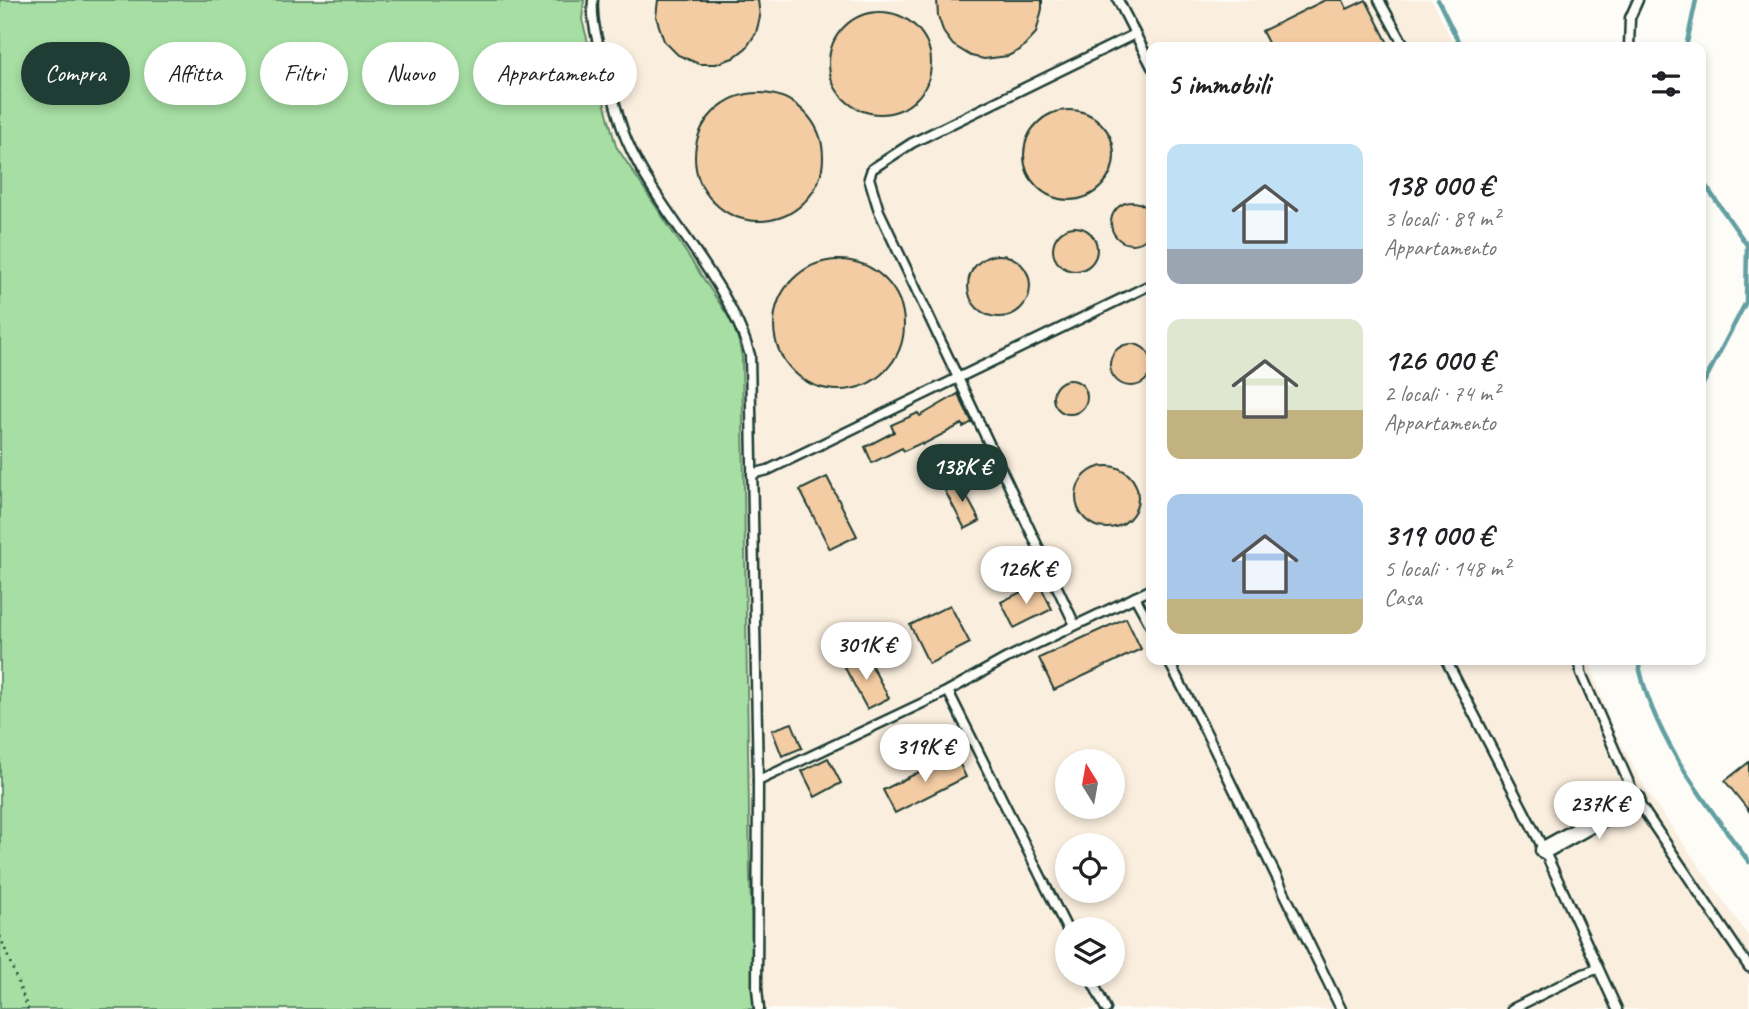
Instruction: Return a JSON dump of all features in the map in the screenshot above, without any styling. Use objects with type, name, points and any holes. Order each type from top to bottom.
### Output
[{"type":"street","points":[[1544,850],[1636,799]]},
{"type":"lane","points":[[593,0],[592,13],[599,48],[626,140],[660,199],[731,308],[743,332],[750,355],[758,780],[759,1009]]},
{"type":"lane","points":[[1118,0],[1146,55]]},
{"type":"lane","points":[[1379,0],[1402,42]]},
{"type":"lane","points":[[1629,42],[1630,18],[1638,0]]},
{"type":"lane","points":[[1075,625],[879,211],[869,178],[872,169],[912,144],[1135,34]]},
{"type":"lane","points":[[752,474],[768,470],[1146,287]]},
{"type":"lane","points":[[758,780],[948,691],[1007,658],[1146,592]]},
{"type":"lane","points":[[1135,597],[1146,617]]},
{"type":"lane","points":[[1171,665],[1341,1009]]},
{"type":"lane","points":[[1449,665],[1544,850],[1617,1009]]},
{"type":"lane","points":[[1580,665],[1581,673],[1636,799],[1749,968]]},
{"type":"lane","points":[[948,691],[1061,917]]},
{"type":"lane","points":[[1511,1009],[1597,969]]},
{"type":"lane","points":[[1095,987],[1106,1009]]},
{"type":"path","points":[[0,936],[28,1009]]},
{"type":"shaded area","points":[[584,0],[1432,0],[1453,42],[1146,42],[1146,665],[1591,665],[1611,724],[1647,792],[1749,937],[1749,1009],[754,1009],[742,357],[737,333],[616,146],[605,105],[637,105],[637,42],[588,42],[582,20]]},
{"type":"green space","points":[[0,0],[584,0],[582,20],[588,42],[473,42],[473,105],[605,105],[616,146],[737,333],[742,357],[754,1009],[0,1009]]},
{"type":"building","points":[[658,0],[758,0],[760,17],[756,33],[746,48],[733,58],[716,64],[699,64],[678,55],[664,41],[656,17]]},
{"type":"building","points":[[937,0],[1042,0],[1042,9],[1036,33],[1020,50],[1008,56],[984,59],[971,56],[953,45],[944,33],[938,16]]},
{"type":"building","points":[[1325,0],[1343,0],[1347,9],[1366,0],[1387,42],[1268,42],[1262,31]]},
{"type":"building","points":[[880,12],[900,16],[916,27],[927,43],[931,63],[927,83],[916,99],[900,110],[880,114],[860,110],[844,99],[833,83],[829,63],[833,43],[844,27],[860,16]]},
{"type":"building","points":[[759,93],[784,98],[804,112],[818,132],[823,157],[818,182],[804,202],[784,216],[759,221],[734,216],[714,202],[700,182],[695,157],[700,132],[714,112],[734,98]]},
{"type":"building","points":[[1069,110],[1086,113],[1101,123],[1111,138],[1114,155],[1111,172],[1101,187],[1086,197],[1069,200],[1052,197],[1037,187],[1027,172],[1024,155],[1027,138],[1037,123],[1052,113]]},
{"type":"building","points":[[1124,204],[1140,204],[1146,207],[1146,239],[1132,244],[1124,242],[1117,238],[1113,231],[1113,215],[1117,208]]},
{"type":"building","points":[[1075,227],[1084,228],[1091,233],[1096,240],[1096,258],[1091,265],[1084,270],[1075,271],[1066,270],[1059,265],[1054,258],[1053,249],[1054,240],[1059,233],[1066,228]]},
{"type":"building","points":[[993,255],[1005,255],[1021,264],[1028,274],[1028,298],[1021,308],[1005,317],[993,317],[982,312],[973,303],[968,292],[968,280],[973,269],[982,260]]},
{"type":"building","points":[[839,260],[864,265],[885,279],[899,300],[904,325],[899,350],[885,371],[864,385],[839,390],[814,385],[793,371],[779,350],[774,325],[779,300],[793,279],[814,265]]},
{"type":"building","points":[[1123,345],[1139,345],[1146,350],[1146,380],[1139,385],[1123,385],[1111,373],[1111,357]]},
{"type":"building","points":[[1070,380],[1082,385],[1087,397],[1082,409],[1070,414],[1058,409],[1053,397],[1058,385]]},
{"type":"building","points":[[958,394],[972,422],[963,427],[962,424],[922,445],[921,443],[904,451],[902,448],[872,463],[865,447],[894,432],[891,425],[918,413],[920,416]]},
{"type":"building","points":[[1101,466],[1113,466],[1129,475],[1136,485],[1136,509],[1129,519],[1113,528],[1101,528],[1090,523],[1081,514],[1076,503],[1076,491],[1081,480],[1090,471]]},
{"type":"building","points":[[827,477],[857,536],[830,549],[800,490]]},
{"type":"building","points":[[958,480],[980,521],[965,529],[943,487]]},
{"type":"building","points":[[1039,583],[1052,609],[1014,628],[1001,602]]},
{"type":"building","points":[[950,605],[970,643],[929,664],[910,625]]},
{"type":"building","points":[[1126,618],[1141,649],[1054,690],[1039,658]]},
{"type":"building","points":[[866,655],[889,698],[867,709],[844,666]]},
{"type":"building","points":[[792,723],[802,748],[782,756],[772,730]]},
{"type":"building","points":[[955,754],[966,777],[895,813],[883,790]]},
{"type":"building","points":[[828,758],[841,783],[815,797],[802,771]]},
{"type":"building","points":[[1749,762],[1749,811],[1725,781]]},
{"type":"waterway","points":[[1438,0],[1459,42]]},
{"type":"waterway","points":[[1687,42],[1696,0]]},
{"type":"waterway","points":[[1706,186],[1747,245],[1746,302],[1706,378]]},
{"type":"waterway","points":[[1639,665],[1645,688],[1667,741],[1698,791],[1749,862]]}]
